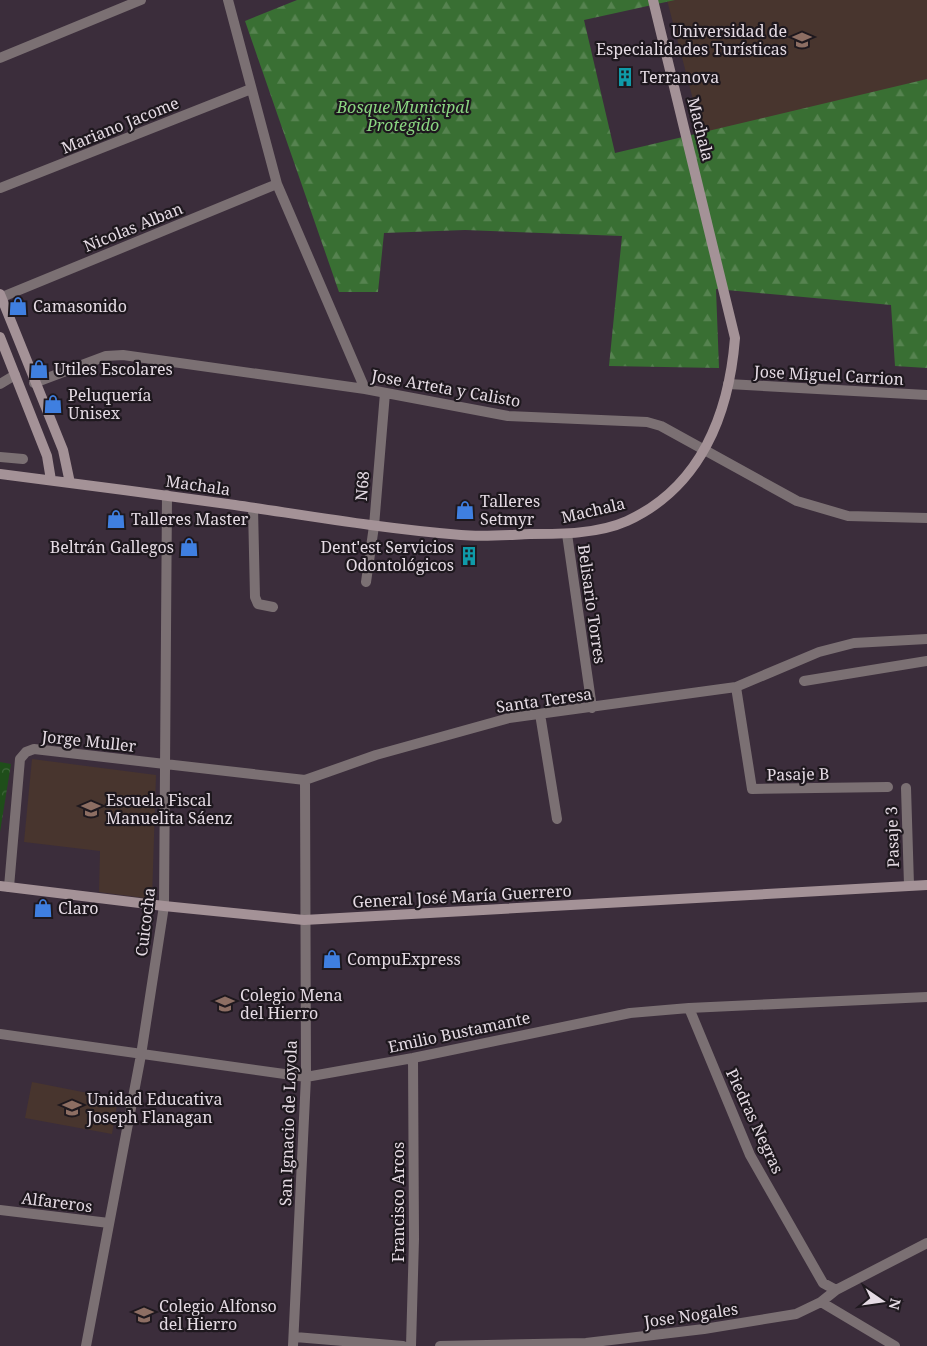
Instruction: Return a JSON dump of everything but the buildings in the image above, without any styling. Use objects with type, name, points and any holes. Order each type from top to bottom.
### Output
[{"type":"street","points":[[0,58],[141,0]]},
{"type":"street","points":[[228,0],[277,184],[365,389]]},
{"type":"street","name":"Machala","points":[[0,474],[374,526],[463,536],[567,534],[626,521],[665,497],[686,477],[706,450],[714,433],[728,384],[735,338],[733,322],[653,0]]},
{"type":"street","name":"Mariano Jacome","points":[[0,188],[251,89]]},
{"type":"street","name":"Nicolas Alban","points":[[0,297],[277,184]]},
{"type":"street","points":[[0,297],[63,450],[70,483]]},
{"type":"street","points":[[0,337],[47,456],[51,480]]},
{"type":"street","name":"Jose Arteta y Calisto","points":[[34,383],[106,356],[123,355],[365,389],[508,416],[647,422],[661,426],[798,501],[848,516],[927,518]]},
{"type":"street","points":[[0,384],[15,374]]},
{"type":"street","name":"Jose Miguel Carrion","points":[[728,384],[927,395]]},
{"type":"street","name":"N68","points":[[366,582],[374,526],[385,393]]},
{"type":"street","points":[[0,457],[23,459]]},
{"type":"street","name":"Cuicocha","points":[[86,1346],[141,1055],[164,906],[167,496]]},
{"type":"street","points":[[253,508],[255,597],[258,604],[273,607]]},
{"type":"street","name":"Belisario Torres","points":[[567,534],[592,708]]},
{"type":"street","name":"Santa Teresa","points":[[166,766],[305,780],[376,754],[509,718],[736,688],[819,652],[854,643],[927,639]]},
{"type":"street","points":[[804,681],[927,661]]},
{"type":"street","name":"Pasaje B","points":[[736,688],[752,789],[888,787]]},
{"type":"street","points":[[540,714],[557,819]]},
{"type":"street","name":"Jorge Muller","points":[[4,886],[20,759],[26,752],[34,749],[166,766]]},
{"type":"street","name":"San Ignacio de Loyola","points":[[294,1342],[306,1077],[305,780]]},
{"type":"street","name":"Pasaje 3","points":[[906,788],[908,885]]},
{"type":"street","name":"General José María Guerrero","points":[[4,886],[164,906],[304,920],[927,885]]},
{"type":"street","name":"Emilio Bustamante","points":[[0,1034],[306,1077],[413,1058],[630,1013],[689,1008],[927,997]]},
{"type":"street","name":"Piedras Negras","points":[[689,1008],[750,1155],[823,1283],[836,1290]]},
{"type":"street","name":"Francisco Arcos","points":[[411,1346],[414,1239],[413,1058]]},
{"type":"street","name":"Alfareros","points":[[0,1210],[109,1224]]},
{"type":"street","name":"Jose Nogales","points":[[440,1346],[586,1343],[704,1329],[796,1314],[821,1302],[836,1290],[927,1243]]},
{"type":"street","points":[[821,1302],[894,1346]]},
{"type":"street","points":[[294,1342],[403,1346]]},
{"type":"shaded area","name":"Universidad de Especialidades Turísticas","points":[[667,0],[927,0],[927,79],[703,138]]},
{"type":"shaded area","name":"Escuela Fiscal Manuelita Sáenz","points":[[32,759],[156,775],[152,899],[99,892],[100,851],[24,842]]},
{"type":"shaded area","name":"Unidad Educativa Joseph Flanagan","points":[[32,1082],[118,1099],[112,1134],[25,1118]]},
{"type":"green space","name":"Bosque Municipal Protegido","points":[[297,0],[675,0],[584,20],[615,153],[927,79],[927,368],[895,366],[891,305],[716,289],[719,368],[609,366],[622,236],[465,230],[384,233],[378,292],[339,292],[245,21]]},
{"type":"green space","points":[[0,762],[11,764],[0,832]]},
{"type":"place","name":"Universidad de Especialidades Turísticas","points":[[802,40]]},
{"type":"place","name":"Terranova","points":[[625,77]]},
{"type":"place","name":"Camasonido","points":[[18,306]]},
{"type":"place","name":"Utiles Escolares","points":[[39,369]]},
{"type":"place","name":"Peluquería Unisex","points":[[53,404]]},
{"type":"place","name":"Talleres Setmyr","points":[[465,510]]},
{"type":"place","name":"Talleres Master","points":[[116,519]]},
{"type":"place","name":"Beltrán Gallegos","points":[[189,547]]},
{"type":"place","name":"Dent'est Servicios Odontológicos","points":[[469,556]]},
{"type":"place","name":"Escuela Fiscal Manuelita Sáenz","points":[[91,809]]},
{"type":"place","name":"Claro","points":[[43,908]]},
{"type":"place","name":"CompuExpress","points":[[332,959]]},
{"type":"place","name":"Colegio Mena del Hierro","points":[[225,1004]]},
{"type":"place","name":"Unidad Educativa Joseph Flanagan","points":[[72,1108]]},
{"type":"place","name":"Colegio Alfonso del Hierro","points":[[144,1315]]}]
